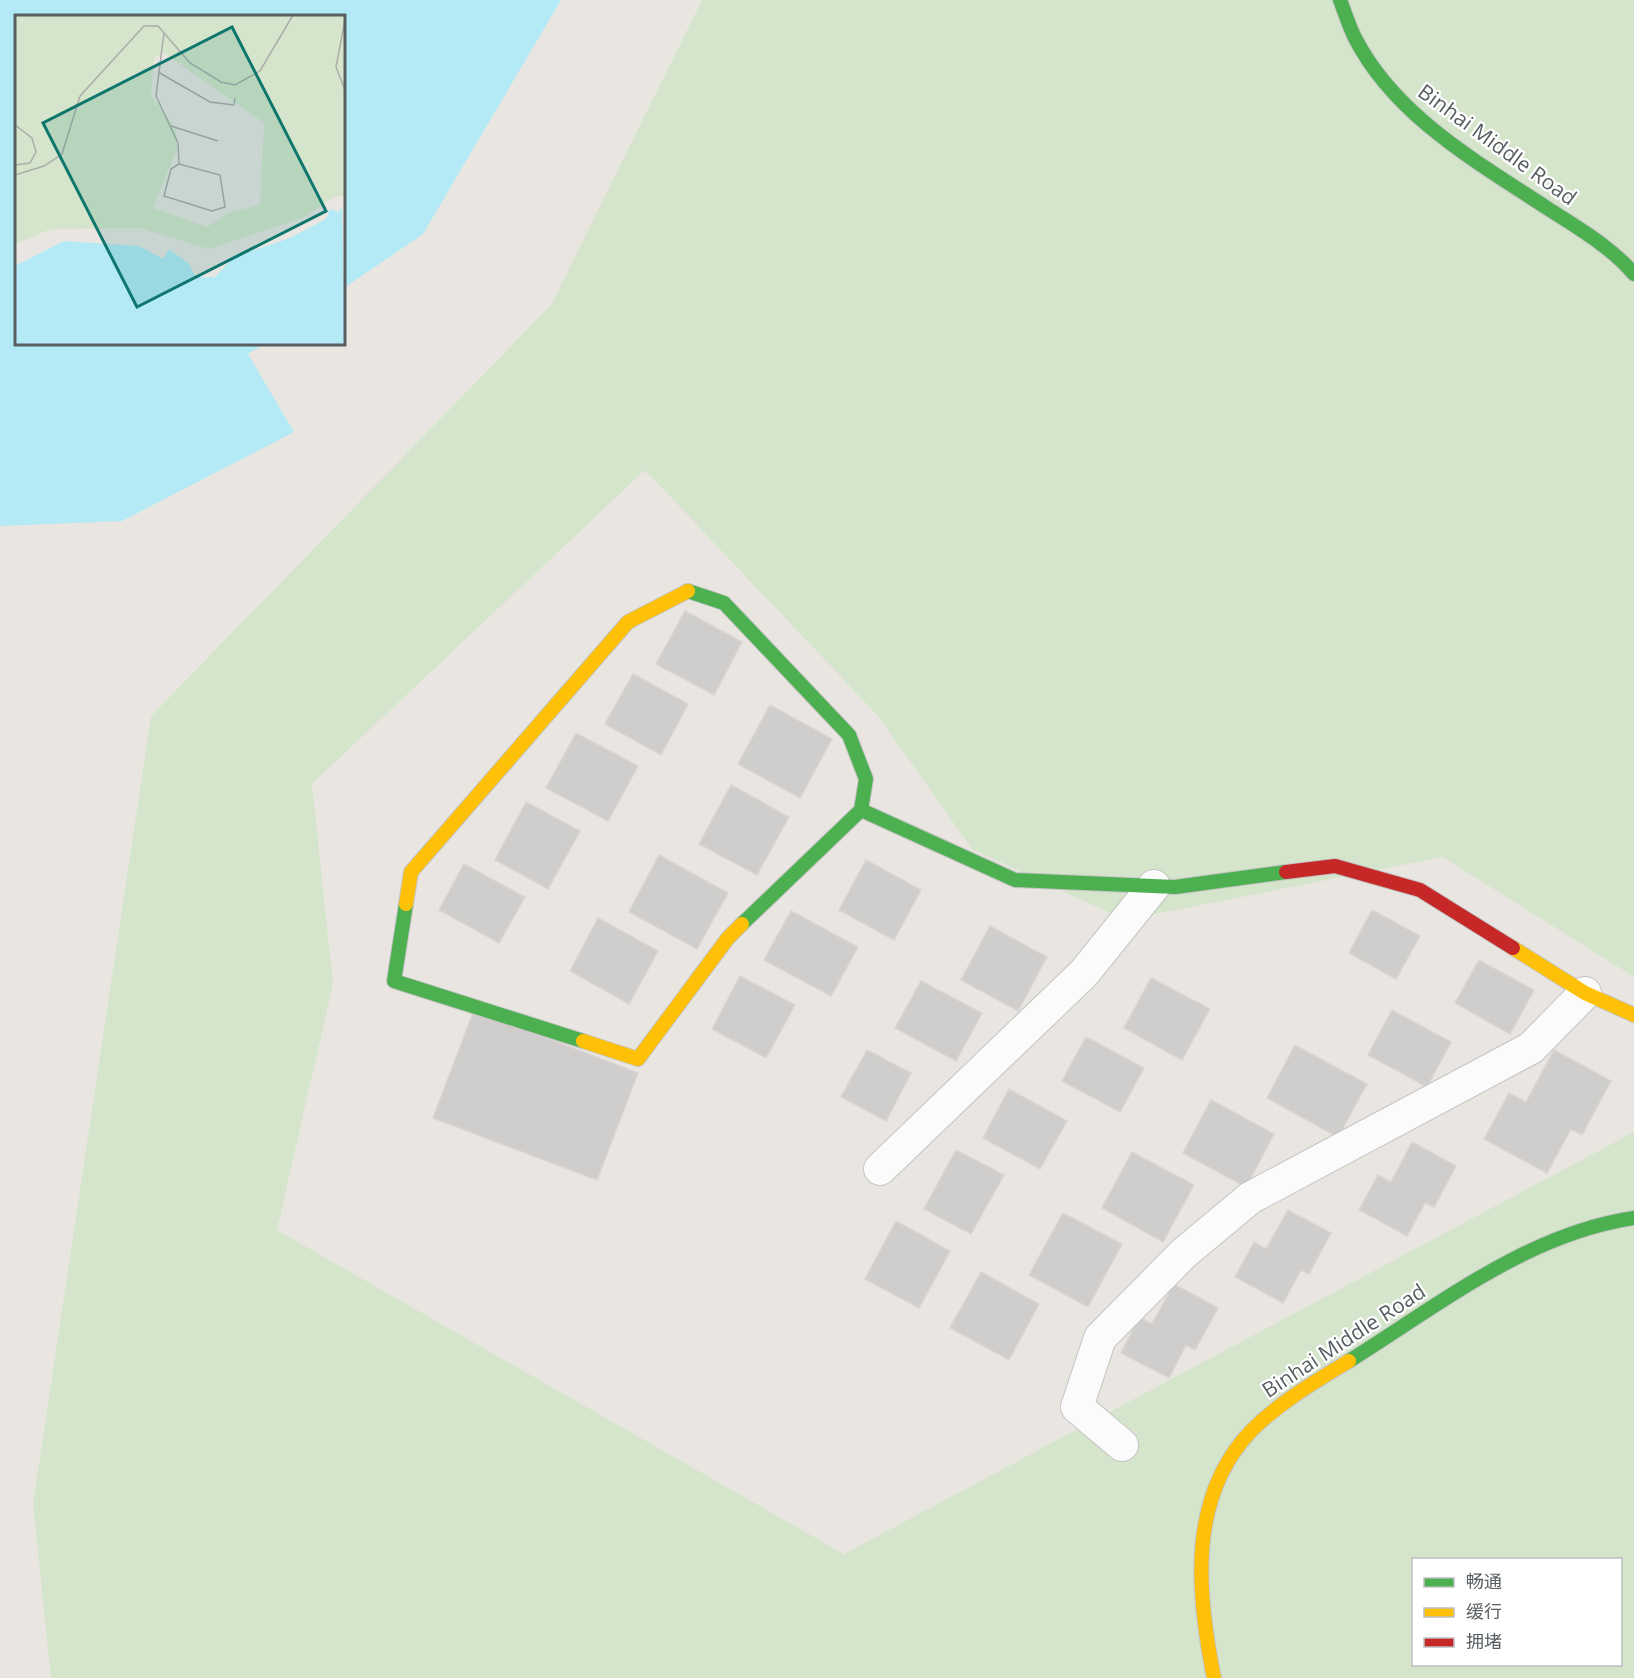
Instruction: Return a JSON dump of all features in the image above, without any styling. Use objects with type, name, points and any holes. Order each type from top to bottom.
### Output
[{"type":"main road","name":"Binhai Middle Road","points":[[1340,0],[1346,22],[1370,67],[1395,97],[1434,130],[1592,238],[1634,274]]},
{"type":"main road","points":[[688,591],[724,603],[849,735],[866,779],[861,810],[728,938],[638,1059],[394,981],[411,872],[628,622],[688,591]]},
{"type":"main road","points":[[861,810],[1015,880],[1176,887],[1335,866],[1420,890],[1585,993],[1634,1016]]},
{"type":"main road","name":"Binhai Middle Road","points":[[1214,1678],[1206,1634],[1202,1550],[1209,1512],[1217,1486],[1228,1466],[1256,1427],[1287,1401],[1466,1286],[1533,1250],[1594,1225],[1634,1218]]},
{"type":"street","points":[[880,1169],[1083,973],[1154,886]]},
{"type":"street","points":[[1122,1445],[1077,1407],[1100,1338],[1183,1254],[1250,1198],[1531,1048],[1585,993]]},
{"type":"green space","points":[[702,0],[1634,0],[1634,977],[1443,857],[1125,920],[972,849],[878,716],[645,470],[312,784],[333,984],[277,1230],[844,1554],[1634,1132],[1634,1678],[51,1678],[33,1504],[151,716],[551,305]]},
{"type":"water","points":[[0,0],[561,0],[423,234],[345,287],[345,15],[15,15],[15,345],[262,345],[248,354],[294,432],[122,521],[0,526]]},
{"type":"building","points":[[685,611],[742,642],[714,695],[656,664]]},
{"type":"building","points":[[633,674],[688,704],[661,755],[605,724]]},
{"type":"building","points":[[770,705],[832,739],[800,798],[738,764]]},
{"type":"building","points":[[576,733],[638,766],[608,821],[546,788]]},
{"type":"building","points":[[731,785],[789,817],[757,875],[699,844]]},
{"type":"building","points":[[526,802],[580,831],[548,889],[495,860]]},
{"type":"building","points":[[659,855],[728,893],[697,949],[629,912]]},
{"type":"building","points":[[866,860],[921,890],[894,940],[839,910]]},
{"type":"building","points":[[464,864],[525,897],[499,943],[439,910]]},
{"type":"building","points":[[1372,910],[1420,936],[1396,979],[1349,953]]},
{"type":"building","points":[[791,911],[858,947],[831,996],[764,960]]},
{"type":"building","points":[[598,918],[658,951],[629,1004],[570,971]]},
{"type":"building","points":[[990,926],[1047,957],[1018,1011],[961,980]]},
{"type":"building","points":[[1479,960],[1534,990],[1510,1034],[1455,1003]]},
{"type":"building","points":[[740,976],[795,1005],[766,1058],[712,1029]]},
{"type":"building","points":[[1151,978],[1210,1009],[1182,1060],[1124,1028]]},
{"type":"building","points":[[921,981],[982,1013],[956,1061],[895,1028]]},
{"type":"building","points":[[474,1010],[638,1073],[597,1180],[433,1118]]},
{"type":"building","points":[[1392,1010],[1451,1042],[1427,1087],[1368,1055]]},
{"type":"building","points":[[1086,1037],[1144,1068],[1120,1112],[1062,1081]]},
{"type":"building","points":[[1295,1045],[1367,1084],[1338,1137],[1267,1098]]},
{"type":"building","points":[[867,1050],[911,1073],[886,1121],[841,1097]]},
{"type":"building","points":[[1554,1050],[1611,1081],[1582,1135],[1571,1129],[1547,1173],[1484,1139],[1509,1093],[1526,1102]]},
{"type":"building","points":[[1009,1089],[1067,1121],[1040,1169],[983,1138]]},
{"type":"building","points":[[1211,1100],[1274,1134],[1246,1187],[1183,1153]]},
{"type":"building","points":[[1412,1142],[1456,1166],[1434,1207],[1425,1203],[1407,1236],[1359,1210],[1378,1175],[1391,1182]]},
{"type":"building","points":[[956,1150],[1004,1175],[971,1234],[924,1209]]},
{"type":"building","points":[[1132,1152],[1194,1185],[1163,1242],[1102,1208]]},
{"type":"building","points":[[1288,1210],[1331,1233],[1309,1274],[1301,1270],[1283,1303],[1235,1277],[1254,1242],[1266,1249]]},
{"type":"building","points":[[1063,1213],[1122,1244],[1088,1307],[1029,1275]]},
{"type":"building","points":[[896,1221],[950,1251],[919,1308],[865,1279]]},
{"type":"building","points":[[981,1272],[1039,1304],[1009,1360],[950,1328]]},
{"type":"building","points":[[1174,1284],[1218,1308],[1195,1350],[1186,1345],[1169,1378],[1121,1353],[1139,1317],[1152,1324]]},
{"type":"traffic: fast","points":[[1340,0],[1355,38],[1372,66],[1415,114],[1466,155],[1593,238],[1634,274]]},
{"type":"traffic: fast","points":[[688,591],[724,603],[849,735],[866,779],[861,810],[742,924]]},
{"type":"traffic: fast","points":[[861,810],[1015,880],[1175,887],[1286,872]]},
{"type":"traffic: fast","points":[[406,904],[394,981],[583,1041]]},
{"type":"traffic: fast","points":[[1349,1361],[1485,1274],[1557,1239],[1595,1226],[1634,1218]]},
{"type":"traffic: slow","points":[[406,904],[411,872],[628,622],[688,591]]},
{"type":"traffic: slow","points":[[583,1041],[638,1059],[728,938],[742,924]]},
{"type":"traffic: slow","points":[[1513,948],[1585,993],[1634,1015]]},
{"type":"traffic: slow","points":[[1214,1678],[1201,1580],[1202,1548],[1207,1516],[1216,1485],[1231,1456],[1252,1430],[1299,1392],[1349,1361]]},
{"type":"traffic: jam","points":[[1286,872],[1335,866],[1420,890],[1513,948]]}]
